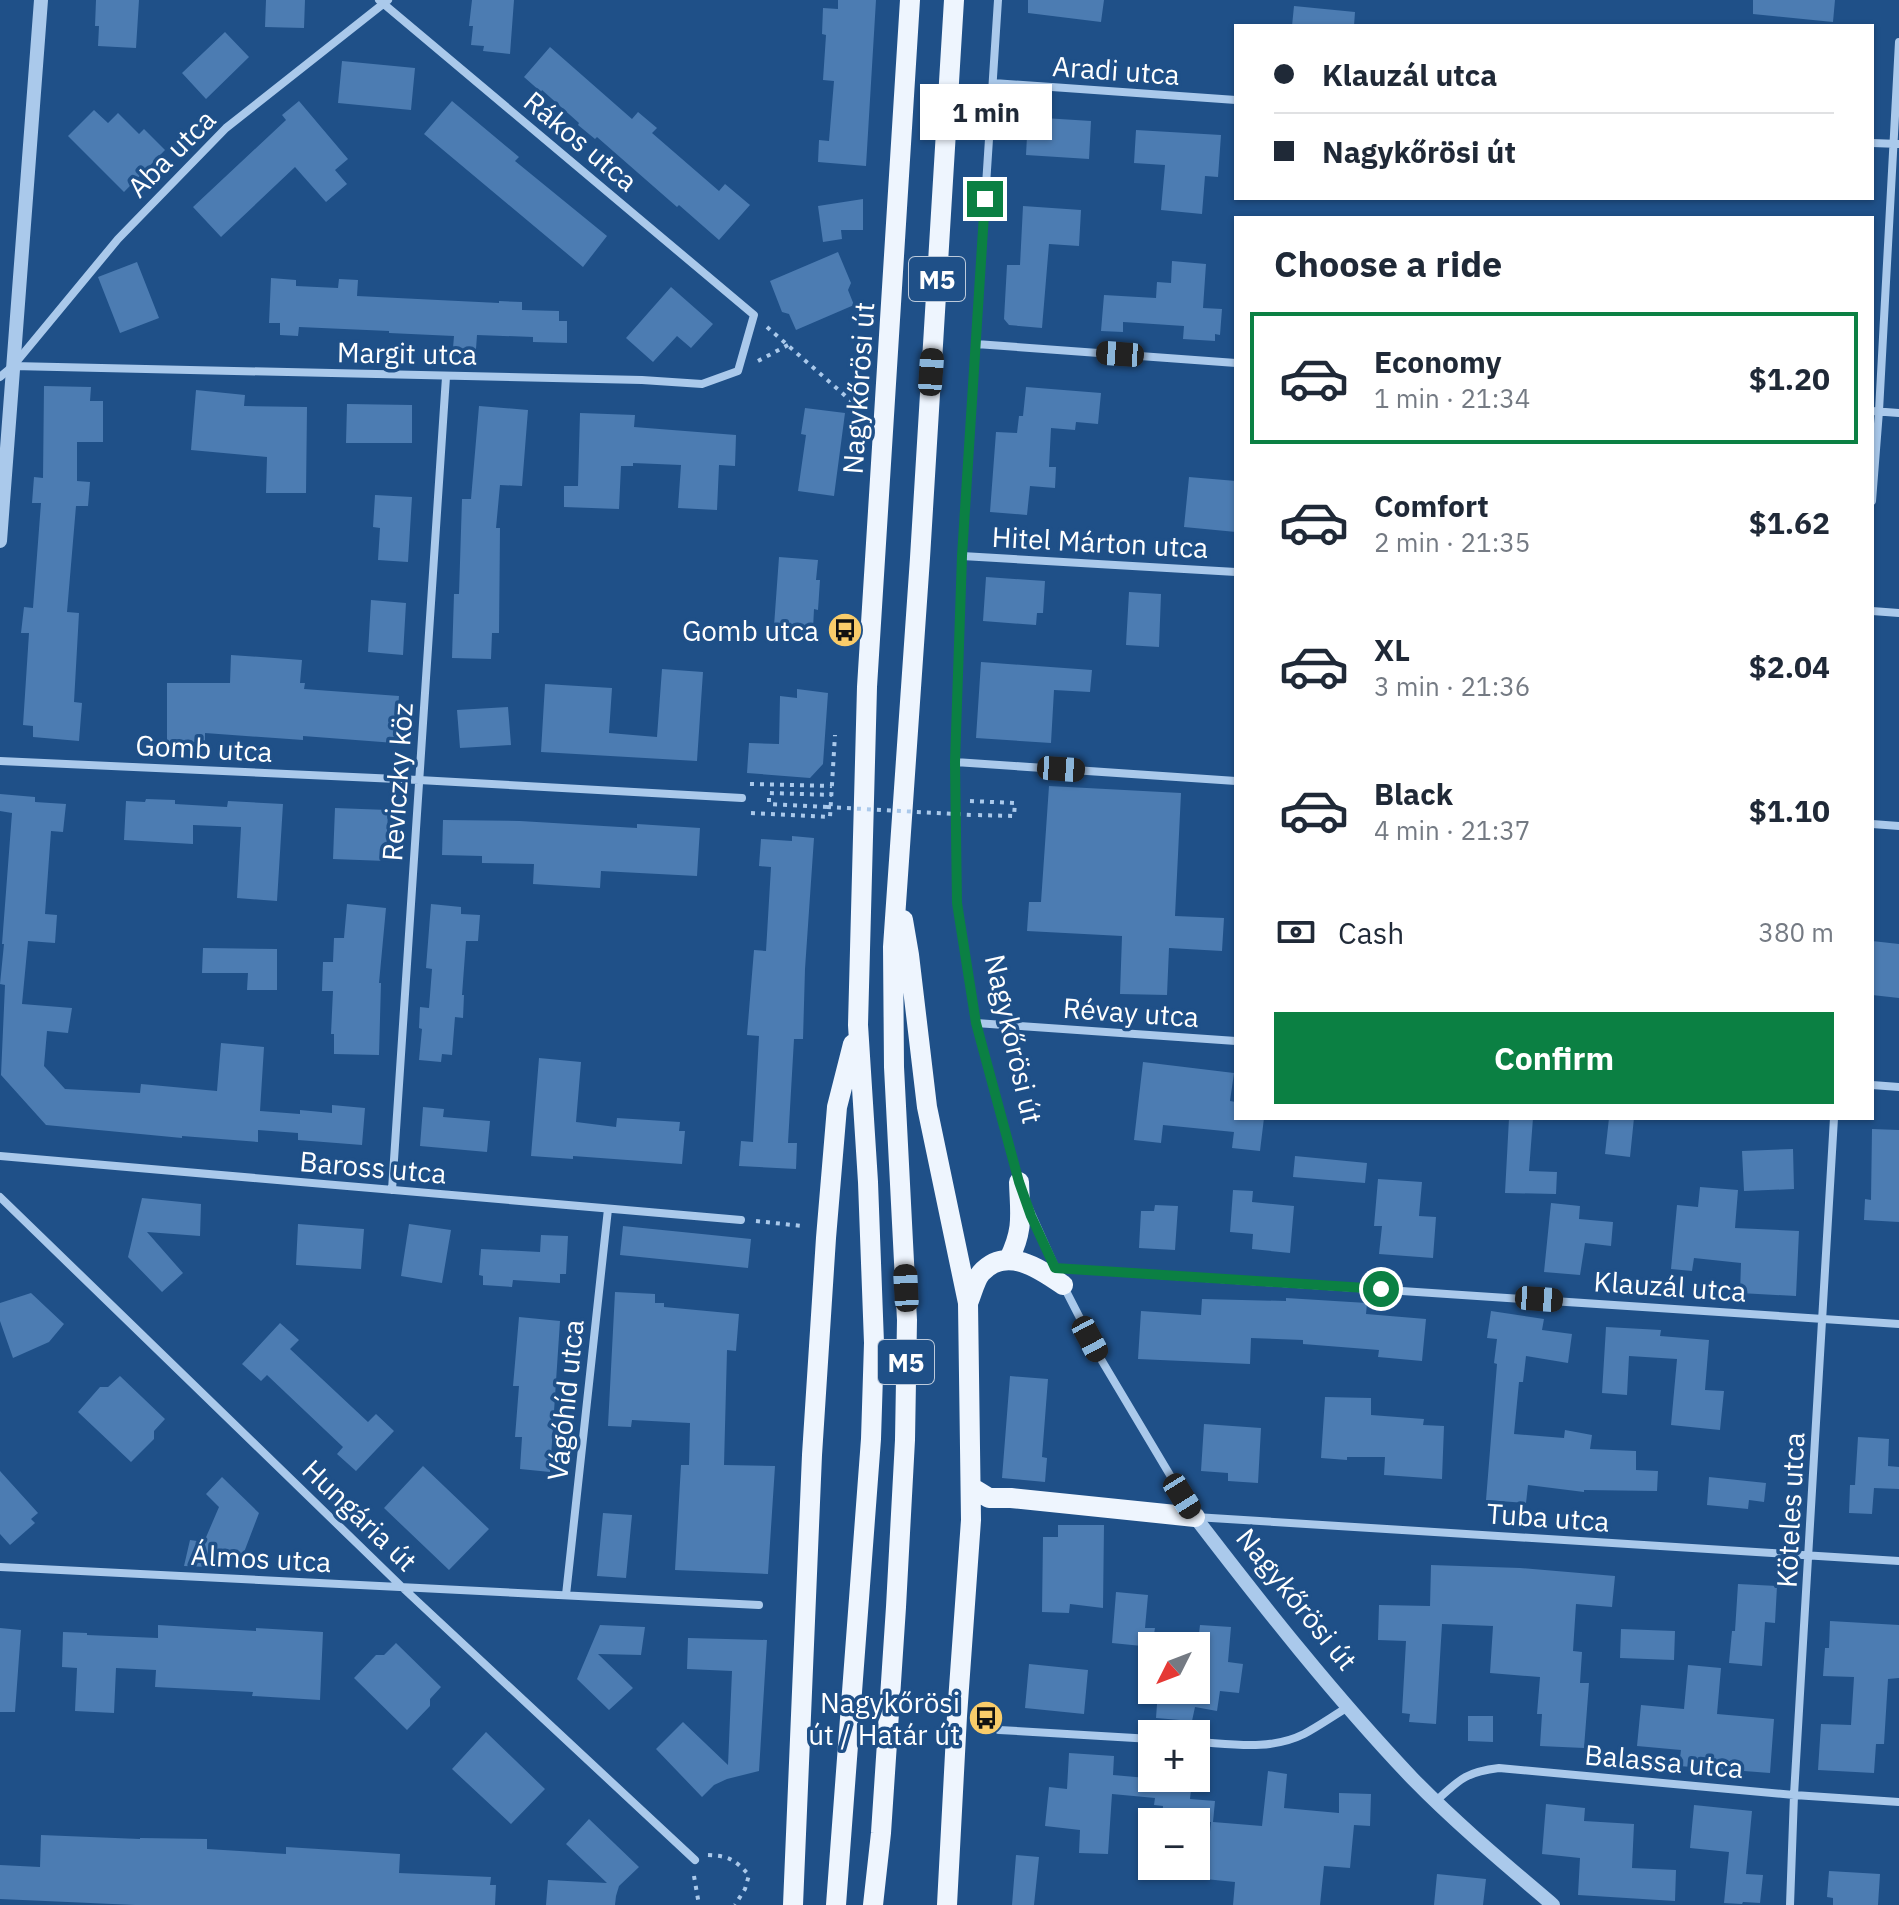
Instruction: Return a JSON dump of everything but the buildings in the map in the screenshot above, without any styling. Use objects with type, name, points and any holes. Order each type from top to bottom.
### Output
[{"type":"main road","name":"Nagykőrösi út","points":[[836,1905],[871,1439],[874,1343],[858,1025],[867,687],[910,0]]},
{"type":"main road","name":"M5","points":[[873,1905],[881,1833],[905,1440],[907,1320],[892,1012],[893,947],[954,0]]},
{"type":"main road","points":[[897,891],[909,955],[927,1107],[968,1303],[971,1520],[947,1905]]},
{"type":"main road","points":[[793,1905],[812,1455],[826,1238],[837,1107],[858,1025]]},
{"type":"main road","points":[[1009,1259],[1021,1227],[1019,1182]]},
{"type":"main road","points":[[968,1303],[980,1274],[992,1265],[1009,1259],[1059,1276]]},
{"type":"main road","points":[[971,1487],[989,1498],[1195,1517]]},
{"type":"street","points":[[0,541],[41,0]]},
{"type":"street","name":"Nagykőrösi út","points":[[998,0],[962,556],[955,762],[957,903],[976,1023],[1019,1182],[1059,1276],[1124,1401],[1195,1517],[1268,1612],[1349,1707],[1462,1827],[1553,1905]]},
{"type":"street","name":"Aba utca","points":[[0,377],[13,366],[118,239],[226,128],[383,1]]},
{"type":"street","name":"Rákos utca","points":[[383,1],[754,315]]},
{"type":"street","points":[[1874,456],[1896,144],[1899,42]]},
{"type":"street","name":"Aradi utca","points":[[993,83],[1234,100]]},
{"type":"street","points":[[1874,143],[1896,144]]},
{"type":"street","points":[[738,371],[754,315]]},
{"type":"street","points":[[976,344],[1234,363]]},
{"type":"street","name":"Margit utca","points":[[13,366],[642,380],[702,384],[738,371]]},
{"type":"street","name":"Reviczky köz","points":[[392,1190],[446,377]]},
{"type":"street","points":[[1876,411],[1899,413]]},
{"type":"street","name":"Hitel Márton utca","points":[[962,556],[1234,572]]},
{"type":"street","points":[[1874,611],[1899,613]]},
{"type":"street","name":"Gomb utca","points":[[0,761],[742,798]]},
{"type":"street","points":[[955,762],[1234,781]]},
{"type":"street","points":[[1874,824],[1899,826]]},
{"type":"street","name":"Révay utca","points":[[976,1023],[1234,1041]]},
{"type":"street","points":[[1874,1085],[1899,1087]]},
{"type":"street","name":"Köteles utca","points":[[1790,1905],[1834,1120]]},
{"type":"street","name":"Baross utca","points":[[0,1156],[741,1220]]},
{"type":"street","name":"Hungária út","points":[[0,1197],[403,1588],[692,1857]]},
{"type":"street","name":"Vágóhíd utca","points":[[566,1595],[608,1209]]},
{"type":"street","name":"Klauzál utca","points":[[1059,1276],[1899,1324]]},
{"type":"street","name":"Tuba utca","points":[[1195,1517],[1899,1561]]},
{"type":"street","name":"Álmos utca","points":[[0,1567],[759,1605]]},
{"type":"street","points":[[1210,1743],[1271,1745],[1303,1734],[1349,1707]]},
{"type":"street","points":[[999,1730],[1138,1738]]},
{"type":"street","name":"Balassa utca","points":[[1436,1801],[1459,1779],[1476,1771],[1499,1768],[1899,1802]]},
{"type":"path","points":[[754,315],[858,407]]},
{"type":"path","points":[[738,371],[788,345]]},
{"type":"path","points":[[832,786],[743,784],[742,813],[830,817],[832,795],[835,735]]},
{"type":"path","points":[[832,795],[769,793],[769,804],[1014,816],[1015,803],[972,801]]},
{"type":"path","points":[[741,1220],[802,1226]]},
{"type":"path","points":[[699,1905],[692,1857],[704,1855],[725,1856],[736,1861],[749,1875],[735,1905]]},
{"type":"place","name":"Gomb utca","points":[[845,630]]},
{"type":"place","name":"Nagykőrösi út / Határ út","points":[[986,1718]]},
{"type":"route","points":[[985,199],[962,556],[955,762],[957,903],[976,1023],[1031,1216],[1055,1268],[1381,1289]]}]
